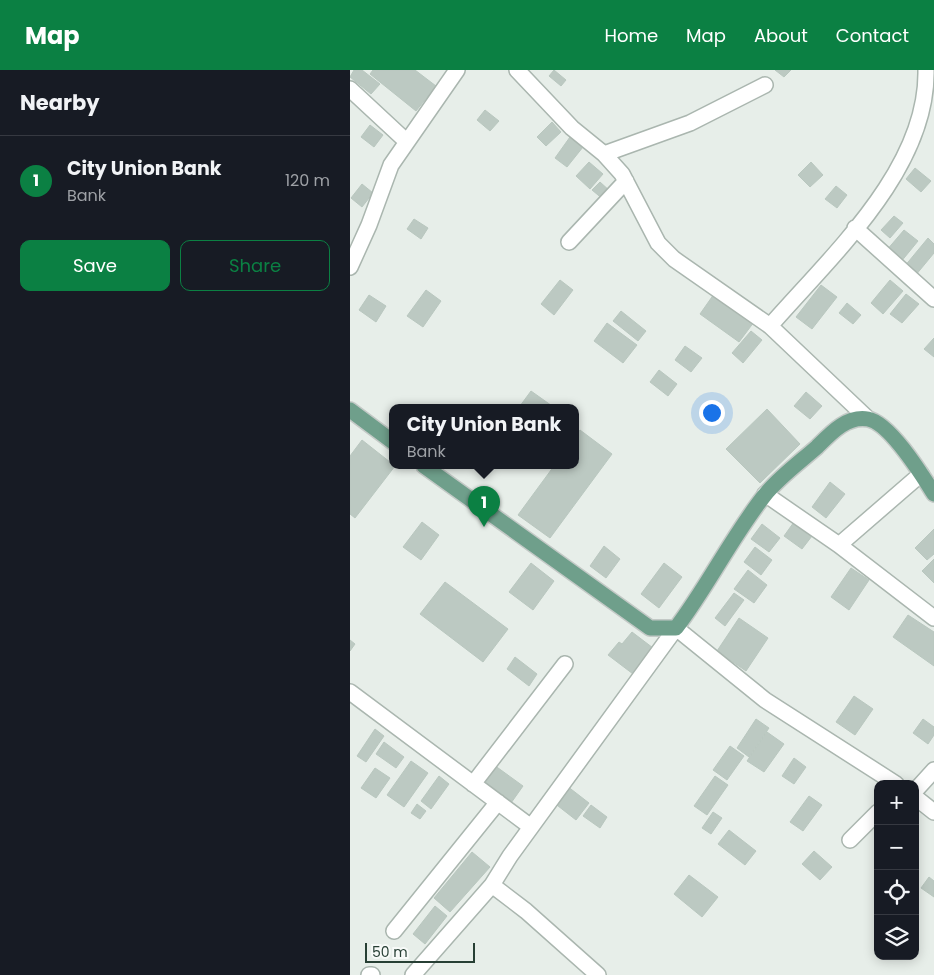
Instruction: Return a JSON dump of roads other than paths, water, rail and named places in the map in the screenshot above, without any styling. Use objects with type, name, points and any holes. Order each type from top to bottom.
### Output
[{"type":"main road","points":[[350,410],[389,439]]},
{"type":"main road","points":[[428,469],[650,628],[676,628],[700,596],[724,552],[765,494],[844,423],[868,418],[884,427],[921,474],[934,494]]},
{"type":"street","points":[[350,266],[369,225],[391,165],[457,70]]},
{"type":"street","points":[[517,70],[572,128],[604,154],[626,181],[658,244],[674,260],[770,326],[868,418]]},
{"type":"street","points":[[770,326],[874,206],[911,146],[926,93],[926,70]]},
{"type":"street","points":[[604,154],[690,123],[765,85]]},
{"type":"street","points":[[350,89],[406,141]]},
{"type":"street","points":[[569,242],[626,181]]},
{"type":"street","points":[[855,228],[931,290]]},
{"type":"street","points":[[839,545],[921,474]]},
{"type":"street","points":[[765,494],[839,545],[934,618]]},
{"type":"street","points":[[413,975],[492,885],[676,628],[765,700],[890,780]]},
{"type":"street","points":[[473,784],[565,664]]},
{"type":"street","points":[[350,692],[532,827]]},
{"type":"street","points":[[919,787],[934,770]]},
{"type":"street","points":[[919,800],[934,812]]},
{"type":"street","points":[[394,931],[498,802]]},
{"type":"street","points":[[850,840],[874,816]]},
{"type":"street","points":[[492,885],[526,911],[598,975]]},
{"type":"place","name":"City Union Bank","points":[[484,527]]}]
